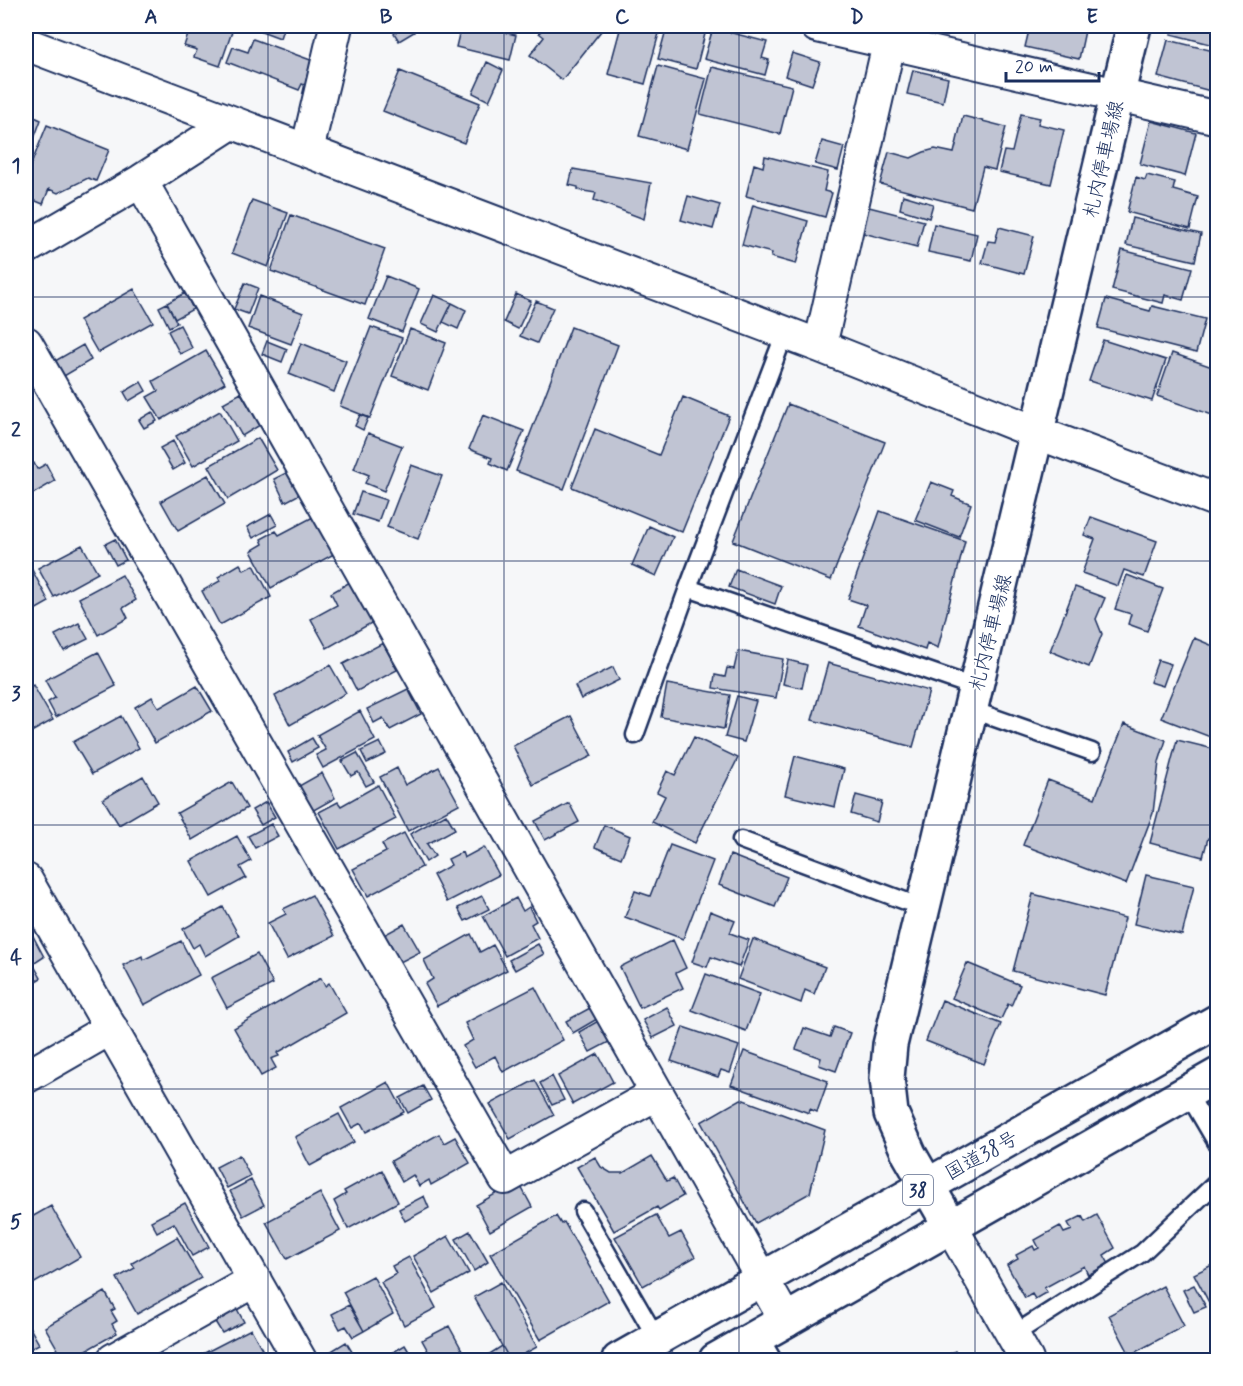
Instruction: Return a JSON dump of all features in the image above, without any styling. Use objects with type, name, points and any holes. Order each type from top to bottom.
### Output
[{"type":"main road","name":"札内停車場線","points":[[951,1227],[909,1154],[891,1113],[888,1078],[890,1045],[1134,26]]},
{"type":"main road","name":"国道38号","points":[[619,1360],[1218,1021]]},
{"type":"main road","name":"38","points":[[716,1360],[772,1339],[951,1227],[1218,1075]]},
{"type":"street","points":[[306,150],[336,26]]},
{"type":"street","points":[[817,26],[891,34],[1218,118]]},
{"type":"street","points":[[820,346],[891,34]]},
{"type":"street","points":[[26,44],[820,346],[1038,433],[1218,501]]},
{"type":"street","points":[[26,248],[141,181],[231,123]]},
{"type":"street","points":[[141,181],[762,1281],[772,1339]]},
{"type":"street","points":[[26,343],[505,1178],[656,1094]]},
{"type":"street","points":[[26,880],[300,1360]]},
{"type":"street","points":[[26,1077],[111,1028]]},
{"type":"street","points":[[951,1227],[1020,1348]]},
{"type":"street","points":[[113,1360],[255,1280]]},
{"type":"lane","points":[[635,735],[785,333]]},
{"type":"lane","points":[[688,588],[974,699],[1092,752]]},
{"type":"lane","points":[[741,840],[924,908]]},
{"type":"lane","points":[[1187,1092],[1218,1145]]},
{"type":"lane","points":[[1020,1348],[1142,1253],[1218,1180]]},
{"type":"lane","points":[[583,1211],[657,1339]]},
{"type":"building","points":[[153,26],[185,26],[182,33]]},
{"type":"building","points":[[191,26],[234,26],[220,66],[194,57],[197,50],[184,46]]},
{"type":"building","points":[[257,26],[284,26],[280,38],[256,29]]},
{"type":"building","points":[[410,26],[414,32],[399,41],[394,33]]},
{"type":"building","points":[[461,26],[478,26],[516,35],[510,60],[456,47]]},
{"type":"building","points":[[545,26],[595,26],[601,31],[562,80],[530,55],[544,37],[539,33]]},
{"type":"building","points":[[621,26],[661,26],[645,84],[608,74]]},
{"type":"building","points":[[667,26],[707,26],[696,69],[658,59]]},
{"type":"building","points":[[1030,26],[1086,26],[1079,59],[1025,47]]},
{"type":"building","points":[[1174,26],[1218,26],[1218,46],[1171,34]]},
{"type":"building","points":[[713,28],[767,42],[762,58],[769,60],[765,75],[704,59]]},
{"type":"building","points":[[253,39],[316,62],[307,86],[302,84],[299,90],[227,62],[233,47],[248,52]]},
{"type":"building","points":[[1168,40],[1218,52],[1218,93],[1158,77]]},
{"type":"building","points":[[792,53],[820,62],[812,85],[785,76]]},
{"type":"building","points":[[487,62],[503,70],[489,101],[473,93]]},
{"type":"building","points":[[658,66],[706,79],[687,149],[639,136]]},
{"type":"building","points":[[712,67],[792,86],[780,134],[700,114]]},
{"type":"building","points":[[913,70],[948,78],[943,102],[907,94]]},
{"type":"building","points":[[400,71],[480,103],[464,143],[383,111]]},
{"type":"building","points":[[1021,114],[1040,118],[1038,124],[1064,130],[1051,184],[999,172],[1004,151],[1012,152]]},
{"type":"building","points":[[30,115],[41,120],[26,160],[26,126]]},
{"type":"building","points":[[963,116],[1006,127],[995,170],[983,167],[972,208],[880,184],[889,152],[911,158],[935,149],[954,153]]},
{"type":"building","points":[[1151,121],[1196,133],[1185,176],[1140,164]]},
{"type":"building","points":[[47,125],[109,150],[96,181],[88,178],[58,193],[49,189],[43,204],[26,197],[26,177]]},
{"type":"building","points":[[822,141],[844,147],[838,170],[815,164]]},
{"type":"building","points":[[765,156],[828,172],[824,191],[832,193],[825,217],[746,196],[754,164],[763,167]]},
{"type":"building","points":[[573,169],[651,183],[644,219],[594,200],[596,193],[578,190],[578,187],[569,185]]},
{"type":"building","points":[[1147,175],[1175,182],[1173,190],[1198,197],[1190,229],[1127,212],[1136,177],[1145,180]]},
{"type":"building","points":[[903,195],[933,204],[929,218],[900,209]]},
{"type":"building","points":[[688,196],[720,205],[713,229],[681,220]]},
{"type":"building","points":[[252,200],[288,213],[268,267],[232,253]]},
{"type":"building","points":[[753,205],[808,221],[796,264],[771,257],[772,253],[742,245]]},
{"type":"building","points":[[869,207],[924,221],[917,247],[863,233]]},
{"type":"building","points":[[291,215],[385,249],[365,305],[271,271]]},
{"type":"building","points":[[1132,218],[1201,234],[1195,261],[1126,245]]},
{"type":"building","points":[[934,224],[977,234],[971,261],[928,252]]},
{"type":"building","points":[[999,227],[1034,236],[1024,274],[982,263],[988,241],[995,242]]},
{"type":"building","points":[[1122,250],[1192,268],[1183,300],[1165,295],[1163,303],[1112,290]]},
{"type":"building","points":[[386,276],[419,289],[402,332],[369,319]]},
{"type":"building","points":[[245,283],[258,288],[248,314],[234,309]]},
{"type":"building","points":[[134,289],[153,322],[98,353],[79,320]]},
{"type":"building","points":[[185,293],[193,309],[175,319],[167,303]]},
{"type":"building","points":[[516,294],[531,301],[518,329],[504,322]]},
{"type":"building","points":[[434,295],[452,303],[438,332],[421,324]]},
{"type":"building","points":[[259,296],[303,313],[291,344],[248,328]]},
{"type":"building","points":[[1106,299],[1150,311],[1152,306],[1205,319],[1196,353],[1098,328]]},
{"type":"building","points":[[536,301],[553,308],[537,343],[520,336]]},
{"type":"building","points":[[167,303],[177,323],[169,327],[159,307]]},
{"type":"building","points":[[452,303],[466,310],[458,329],[443,322]]},
{"type":"building","points":[[180,325],[192,348],[180,354],[168,331]]},
{"type":"building","points":[[371,327],[402,338],[370,418],[340,406]]},
{"type":"building","points":[[571,327],[618,345],[564,489],[516,471]]},
{"type":"building","points":[[410,329],[446,343],[428,390],[392,376]]},
{"type":"building","points":[[1103,340],[1166,360],[1152,401],[1089,381]]},
{"type":"building","points":[[267,341],[287,349],[282,362],[262,354]]},
{"type":"building","points":[[301,343],[346,361],[334,392],[289,374]]},
{"type":"building","points":[[83,345],[91,360],[64,376],[55,361]]},
{"type":"building","points":[[206,351],[225,383],[161,420],[147,397],[158,391],[153,381]]},
{"type":"building","points":[[1172,353],[1218,369],[1218,417],[1157,396]]},
{"type":"building","points":[[141,382],[146,391],[129,401],[124,392]]},
{"type":"building","points":[[241,393],[260,425],[242,436],[223,403]]},
{"type":"building","points":[[683,397],[729,416],[682,532],[572,487],[595,429],[659,455]]},
{"type":"building","points":[[788,404],[885,442],[831,580],[733,541]]},
{"type":"building","points":[[220,411],[237,441],[193,466],[176,436]]},
{"type":"building","points":[[152,412],[157,421],[144,428],[139,420]]},
{"type":"building","points":[[360,415],[368,418],[363,430],[355,426]]},
{"type":"building","points":[[483,415],[524,431],[507,471],[490,463],[492,458],[469,449]]},
{"type":"building","points":[[368,433],[402,446],[384,491],[365,483],[369,475],[354,469]]},
{"type":"building","points":[[258,438],[277,470],[228,499],[209,466]]},
{"type":"building","points":[[173,441],[185,463],[173,470],[160,448]]},
{"type":"building","points":[[34,463],[37,469],[46,464],[55,481],[26,498],[26,468]]},
{"type":"building","points":[[411,465],[442,476],[418,539],[387,527]]},
{"type":"building","points":[[288,472],[300,494],[285,502],[274,479]]},
{"type":"building","points":[[208,475],[225,504],[178,531],[161,501]]},
{"type":"building","points":[[931,482],[954,491],[952,496],[971,504],[959,537],[915,520]]},
{"type":"building","points":[[361,492],[386,500],[378,522],[353,514]]},
{"type":"building","points":[[880,511],[965,541],[938,648],[927,643],[925,650],[859,626],[866,605],[848,599]]},
{"type":"building","points":[[271,514],[277,525],[253,538],[247,527]]},
{"type":"building","points":[[313,517],[334,554],[271,588],[251,551],[263,544],[261,539],[276,531],[279,535]]},
{"type":"building","points":[[1091,517],[1157,541],[1144,577],[1124,570],[1118,586],[1082,573],[1095,539],[1084,535]]},
{"type":"building","points":[[649,526],[673,537],[656,576],[632,565]]},
{"type":"building","points":[[115,539],[126,560],[116,565],[105,544]]},
{"type":"building","points":[[82,545],[98,573],[54,597],[38,568]]},
{"type":"building","points":[[240,564],[244,570],[254,565],[271,597],[220,625],[202,591],[220,581],[218,577]]},
{"type":"building","points":[[30,566],[49,602],[26,615],[26,568]]},
{"type":"building","points":[[736,569],[781,586],[775,604],[729,587]]},
{"type":"building","points":[[122,575],[136,600],[123,608],[128,618],[98,635],[79,598]]},
{"type":"building","points":[[1127,575],[1163,589],[1147,631],[1128,624],[1131,614],[1115,609]]},
{"type":"building","points":[[350,582],[373,622],[327,648],[311,619],[337,605],[331,593]]},
{"type":"building","points":[[1075,587],[1105,598],[1096,619],[1102,634],[1089,667],[1050,651]]},
{"type":"building","points":[[79,623],[88,639],[64,651],[55,635]]},
{"type":"building","points":[[1194,638],[1218,648],[1218,740],[1161,718]]},
{"type":"building","points":[[383,643],[397,670],[357,691],[343,664]]},
{"type":"building","points":[[738,651],[783,659],[776,698],[713,688],[715,675],[725,677],[727,668],[734,669]]},
{"type":"building","points":[[98,652],[116,686],[56,717],[48,702],[55,698],[45,680]]},
{"type":"building","points":[[788,660],[807,665],[802,688],[783,684]]},
{"type":"building","points":[[1158,660],[1171,664],[1163,686],[1150,682]]},
{"type":"building","points":[[828,663],[929,691],[913,747],[812,720]]},
{"type":"building","points":[[330,665],[346,693],[290,725],[275,696]]},
{"type":"building","points":[[613,667],[619,680],[581,699],[575,686]]},
{"type":"building","points":[[667,684],[730,695],[724,729],[661,717]]},
{"type":"building","points":[[33,685],[53,720],[26,735],[26,689]]},
{"type":"building","points":[[197,686],[212,711],[155,743],[135,707],[152,697],[159,708]]},
{"type":"building","points":[[408,689],[421,714],[390,730],[383,718],[374,723],[367,709]]},
{"type":"building","points":[[737,696],[756,701],[744,742],[725,737]]},
{"type":"building","points":[[360,711],[375,740],[323,768],[316,755],[326,750],[317,735]]},
{"type":"building","points":[[121,716],[139,748],[92,774],[73,742]]},
{"type":"building","points":[[571,716],[592,756],[533,785],[513,746]]},
{"type":"building","points":[[1124,724],[1166,740],[1159,762],[1153,813],[1126,884],[1023,845],[1048,780],[1095,798]]},
{"type":"building","points":[[694,737],[738,758],[695,843],[652,822],[665,796],[657,792],[667,771],[675,775]]},
{"type":"building","points":[[312,738],[318,748],[293,762],[288,752]]},
{"type":"building","points":[[1177,740],[1218,750],[1218,838],[1208,838],[1203,857],[1150,843]]},
{"type":"building","points":[[380,742],[386,754],[367,763],[361,751]]},
{"type":"building","points":[[357,753],[374,782],[366,786],[358,772],[351,776],[342,761]]},
{"type":"building","points":[[795,756],[844,769],[835,807],[785,795]]},
{"type":"building","points":[[439,767],[459,804],[408,831],[380,777],[397,768],[405,785]]},
{"type":"building","points":[[322,773],[335,798],[312,811],[299,786]]},
{"type":"building","points":[[143,776],[158,802],[119,825],[103,799]]},
{"type":"building","points":[[232,782],[247,808],[192,840],[177,813]]},
{"type":"building","points":[[378,785],[396,819],[339,849],[319,812],[338,802],[341,806]]},
{"type":"building","points":[[856,795],[882,802],[877,822],[851,814]]},
{"type":"building","points":[[266,802],[275,817],[261,825],[252,810]]},
{"type":"building","points":[[569,803],[579,822],[545,840],[535,821]]},
{"type":"building","points":[[446,814],[455,829],[427,844],[435,856],[426,862],[410,834]]},
{"type":"building","points":[[271,824],[278,836],[255,848],[248,836]]},
{"type":"building","points":[[604,825],[630,836],[621,858],[595,847]]},
{"type":"building","points":[[404,833],[422,867],[368,896],[353,869],[386,852],[382,844]]},
{"type":"building","points":[[237,836],[251,861],[240,867],[246,878],[211,897],[191,861]]},
{"type":"building","points":[[670,845],[713,861],[683,939],[625,917],[635,891],[650,896]]},
{"type":"building","points":[[484,847],[499,875],[447,902],[433,875],[451,865],[448,859],[462,852],[464,858]]},
{"type":"building","points":[[730,855],[787,877],[775,907],[719,885]]},
{"type":"building","points":[[1146,875],[1194,886],[1182,935],[1134,924]]},
{"type":"building","points":[[1033,894],[1125,918],[1105,995],[1013,971]]},
{"type":"building","points":[[312,895],[334,936],[287,959],[268,923],[286,914],[283,909]]},
{"type":"building","points":[[482,896],[489,909],[465,921],[458,908]]},
{"type":"building","points":[[516,898],[523,911],[529,907],[536,921],[531,924],[538,938],[505,956],[483,916]]},
{"type":"building","points":[[223,907],[239,936],[205,956],[199,944],[193,948],[183,929]]},
{"type":"building","points":[[710,911],[735,921],[730,933],[749,940],[739,967],[711,957],[707,967],[692,962]]},
{"type":"building","points":[[404,924],[420,952],[398,963],[382,936]]},
{"type":"building","points":[[471,934],[480,952],[493,945],[507,970],[437,1006],[425,984],[433,979],[424,960]]},
{"type":"building","points":[[33,936],[44,957],[33,964],[41,978],[26,987],[26,941]]},
{"type":"building","points":[[753,939],[825,967],[814,994],[805,990],[801,1003],[738,979]]},
{"type":"building","points":[[673,940],[686,968],[676,973],[683,988],[640,1008],[620,967]]},
{"type":"building","points":[[181,941],[199,975],[144,1005],[123,965],[142,956],[143,960]]},
{"type":"building","points":[[538,944],[544,954],[515,970],[509,960]]},
{"type":"building","points":[[257,954],[273,984],[227,1008],[211,978]]},
{"type":"building","points":[[967,963],[1020,985],[1011,1006],[1008,1004],[1001,1019],[952,998]]},
{"type":"building","points":[[706,974],[760,994],[746,1031],[692,1010]]},
{"type":"building","points":[[321,978],[325,986],[329,983],[346,1013],[277,1053],[279,1056],[271,1059],[276,1068],[261,1076],[234,1028]]},
{"type":"building","points":[[535,987],[563,1040],[503,1072],[495,1056],[475,1067],[463,1046],[473,1040],[465,1023]]},
{"type":"building","points":[[942,1000],[1001,1024],[984,1064],[926,1041]]},
{"type":"building","points":[[667,1007],[677,1026],[653,1038],[643,1020]]},
{"type":"building","points":[[590,1008],[597,1019],[573,1033],[566,1021]]},
{"type":"building","points":[[600,1020],[611,1041],[590,1052],[579,1032]]},
{"type":"building","points":[[683,1027],[739,1046],[730,1073],[721,1070],[718,1077],[671,1061]]},
{"type":"building","points":[[834,1027],[850,1033],[836,1071],[819,1065],[821,1058],[796,1049],[804,1028],[830,1037]]},
{"type":"building","points":[[744,1051],[828,1081],[817,1112],[810,1109],[809,1113],[731,1085]]},
{"type":"building","points":[[598,1054],[613,1082],[573,1104],[558,1076]]},
{"type":"building","points":[[552,1076],[564,1100],[552,1105],[540,1083]]},
{"type":"building","points":[[535,1080],[554,1115],[510,1139],[490,1104]]},
{"type":"building","points":[[388,1082],[404,1112],[366,1132],[361,1123],[352,1128],[341,1108]]},
{"type":"building","points":[[423,1086],[431,1100],[408,1113],[400,1098]]},
{"type":"building","points":[[741,1099],[825,1130],[810,1193],[756,1223],[701,1122]]},
{"type":"building","points":[[339,1114],[354,1142],[310,1166],[295,1137]]},
{"type":"building","points":[[439,1134],[444,1143],[455,1137],[470,1163],[431,1185],[429,1180],[419,1186],[413,1175],[402,1182],[391,1161]]},
{"type":"building","points":[[239,1155],[250,1176],[227,1188],[216,1167]]},
{"type":"building","points":[[652,1156],[667,1181],[673,1178],[683,1196],[659,1210],[657,1207],[614,1231],[577,1167],[595,1157],[601,1167],[611,1173],[623,1173]]},
{"type":"building","points":[[382,1170],[398,1202],[348,1229],[334,1201],[346,1194],[344,1191]]},
{"type":"building","points":[[251,1180],[264,1205],[243,1216],[230,1191]]},
{"type":"building","points":[[518,1181],[532,1207],[490,1231],[476,1205]]},
{"type":"building","points":[[320,1193],[340,1231],[287,1259],[266,1222]]},
{"type":"building","points":[[424,1196],[429,1208],[405,1221],[399,1209]]},
{"type":"building","points":[[185,1203],[209,1247],[192,1256],[174,1223],[157,1232],[151,1221]]},
{"type":"building","points":[[51,1206],[80,1257],[26,1288],[26,1215],[30,1218]]},
{"type":"building","points":[[656,1215],[669,1238],[681,1232],[695,1257],[643,1286],[615,1237]]},
{"type":"building","points":[[1097,1215],[1115,1248],[1104,1255],[1109,1264],[1088,1275],[1084,1266],[1044,1288],[1047,1292],[1035,1299],[1032,1294],[1025,1298],[1007,1265],[1018,1259],[1016,1255],[1033,1246],[1035,1250],[1039,1248],[1035,1240],[1060,1226],[1064,1233],[1072,1230],[1068,1223],[1082,1216],[1085,1222]]},
{"type":"building","points":[[556,1216],[561,1224],[564,1222],[609,1301],[540,1340],[490,1254]]},
{"type":"building","points":[[470,1231],[488,1262],[474,1271],[456,1239]]},
{"type":"building","points":[[448,1236],[469,1273],[434,1293],[413,1256]]},
{"type":"building","points":[[177,1237],[201,1278],[137,1314],[117,1278],[135,1268],[132,1263]]},
{"type":"building","points":[[409,1257],[436,1308],[404,1325],[381,1282],[396,1274],[392,1266]]},
{"type":"building","points":[[1218,1262],[1218,1308],[1213,1310],[1194,1274]]},
{"type":"building","points":[[373,1276],[393,1314],[364,1331],[343,1292]]},
{"type":"building","points":[[501,1282],[537,1347],[513,1360],[510,1360],[474,1297]]},
{"type":"building","points":[[1194,1285],[1206,1307],[1194,1312],[1183,1290]]},
{"type":"building","points":[[1163,1286],[1184,1326],[1130,1355],[1109,1315]]},
{"type":"building","points":[[105,1292],[115,1309],[111,1311],[117,1321],[112,1324],[117,1333],[69,1360],[64,1360],[45,1327]]},
{"type":"building","points":[[349,1305],[364,1331],[353,1337],[346,1326],[340,1329],[332,1314]]},
{"type":"building","points":[[237,1309],[244,1322],[222,1333],[214,1320]]},
{"type":"building","points":[[29,1326],[39,1344],[26,1351],[26,1327]]},
{"type":"building","points":[[449,1326],[462,1350],[443,1360],[433,1360],[422,1340]]},
{"type":"building","points":[[251,1329],[268,1360],[191,1360]]},
{"type":"building","points":[[346,1342],[357,1360],[328,1360],[325,1355]]},
{"type":"building","points":[[405,1345],[414,1360],[380,1360]]},
{"type":"building","points":[[502,1346],[510,1360],[491,1360],[488,1355]]},
{"type":"building","points":[[462,1350],[468,1360],[443,1360]]},
{"type":"building","points":[[955,1351],[960,1360],[938,1360]]}]
